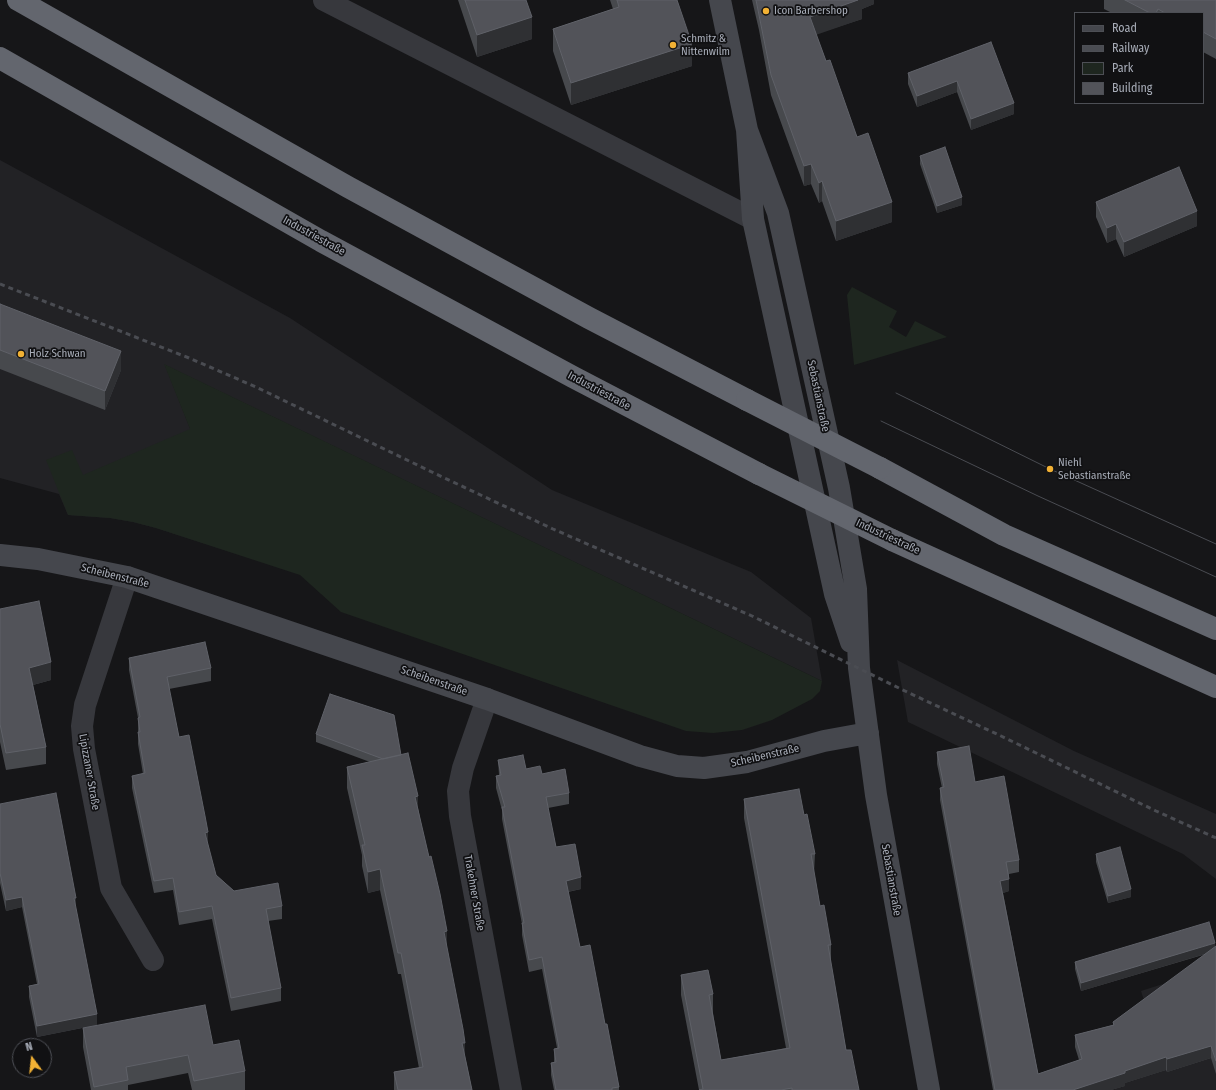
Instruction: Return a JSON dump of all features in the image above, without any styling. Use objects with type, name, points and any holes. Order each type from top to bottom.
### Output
[{"type":"highway","points":[[18,0],[362,194],[589,318],[880,468],[1004,535],[1216,629]]},
{"type":"highway","name":"Industriestraße","points":[[0,58],[321,241],[573,377],[759,474],[892,540],[1216,687]]},
{"type":"street","points":[[324,0],[753,219]]},
{"type":"street","name":"Sebastianstraße","points":[[720,0],[747,130],[753,219],[835,594],[859,668]]},
{"type":"street","name":"Sebastianstraße","points":[[747,130],[778,213],[839,488],[856,590],[859,668],[877,803],[929,1090]]},
{"type":"street","name":"Scheibenstraße","points":[[0,555],[38,559],[127,577],[487,699],[640,756],[677,766],[704,768],[747,762],[824,741],[868,733]]},
{"type":"street","name":"Lipizzaner Straße","points":[[127,577],[85,705],[82,726],[84,749],[111,888],[153,960]]},
{"type":"street","name":"Trakehner Straße","points":[[487,699],[458,791],[460,816],[511,1090]]},
{"type":"shaded area","points":[[0,160],[290,318],[552,490],[751,572],[811,618],[822,681],[165,365],[240,555],[133,522],[110,518],[68,515],[59,494],[0,478]]},
{"type":"shaded area","points":[[897,660],[1074,751],[1216,814],[1216,879],[1183,854],[908,722]]},
{"type":"shaded area","points":[[1216,967],[1216,1090],[1111,1090],[1125,1086],[1125,1083],[1166,1070],[1141,991]]},
{"type":"green space","points":[[852,287],[897,311],[889,327],[906,337],[915,321],[947,337],[854,365],[847,295]]},
{"type":"green space","points":[[164,364],[822,681],[820,691],[812,699],[772,720],[742,730],[713,733],[686,731],[341,612],[300,575],[156,528],[133,522],[110,518],[68,515],[46,460],[72,450],[83,475],[190,429]]},
{"type":"building","points":[[465,0],[526,0],[532,17],[477,35]]},
{"type":"building","points":[[617,0],[677,0],[692,44],[571,83],[553,29],[619,7]]},
{"type":"building","points":[[756,0],[858,0],[810,17],[826,61],[830,60],[857,137],[868,133],[892,202],[836,221],[822,181],[819,183],[811,164],[804,166],[771,75]]},
{"type":"building","points":[[1125,0],[1216,0],[1216,39],[1204,33],[1204,12],[1163,12],[1158,9],[1156,12],[1148,12]]},
{"type":"building","points":[[991,42],[1014,103],[971,119],[957,81],[917,96],[908,73]]},
{"type":"building","points":[[945,147],[962,197],[937,206],[920,156]]},
{"type":"building","points":[[1179,167],[1197,211],[1124,242],[1116,224],[1107,228],[1096,202]]},
{"type":"building","points":[[0,304],[121,351],[105,391],[0,350]]},
{"type":"building","points":[[39,601],[51,662],[29,668],[46,747],[6,753],[0,724],[0,609]]},
{"type":"building","points":[[205,642],[211,668],[167,677],[179,737],[189,735],[208,832],[205,833],[216,875],[234,891],[278,883],[282,906],[266,909],[281,988],[231,998],[212,906],[179,912],[173,878],[154,881],[132,776],[145,773],[138,732],[140,732],[138,718],[140,717],[129,658]]},
{"type":"building","points":[[330,694],[394,715],[401,755],[383,759],[316,734]]},
{"type":"building","points":[[969,746],[975,782],[1004,776],[1019,860],[1006,862],[1009,879],[1000,881],[1038,1074],[1082,1059],[1075,1035],[1114,1025],[1113,1022],[1216,946],[1216,1061],[1211,1046],[1167,1059],[1166,1057],[1125,1071],[1125,1073],[1073,1090],[995,1090],[940,788],[944,787],[937,752]]},
{"type":"building","points":[[408,753],[418,796],[415,797],[429,857],[431,856],[440,894],[447,931],[444,932],[463,1029],[465,1043],[462,1043],[472,1090],[398,1090],[394,1072],[423,1067],[401,953],[398,953],[380,869],[368,872],[362,845],[365,845],[347,767]]},
{"type":"building","points":[[523,755],[526,769],[540,766],[542,774],[565,769],[569,793],[546,797],[556,847],[575,844],[581,877],[566,881],[580,947],[590,945],[619,1087],[612,1088],[612,1090],[556,1090],[551,1063],[556,1062],[554,1049],[559,1048],[542,957],[529,960],[522,923],[524,923],[502,807],[505,807],[496,776],[501,775],[498,760]]},
{"type":"building","points":[[799,789],[804,815],[807,814],[815,854],[811,854],[820,906],[824,905],[831,945],[828,945],[846,1050],[851,1050],[859,1090],[792,1090],[792,1088],[781,1090],[699,1090],[703,1089],[681,975],[708,970],[713,994],[709,995],[721,1060],[790,1048],[744,799]]},
{"type":"building","points":[[56,793],[76,898],[74,898],[97,1014],[37,1026],[29,986],[39,984],[22,897],[6,900],[0,873],[0,804]]},
{"type":"building","points":[[1120,847],[1131,889],[1108,896],[1096,854]]},
{"type":"building","points":[[1209,922],[1215,943],[1081,983],[1075,962]]},
{"type":"building","points":[[205,1005],[213,1045],[239,1040],[245,1071],[194,1081],[188,1055],[126,1067],[128,1080],[94,1087],[83,1028]]},
{"type":"tram line","points":[[896,393],[1050,469],[1216,544]]},
{"type":"tram line","points":[[881,421],[1038,496],[1216,577]]},
{"type":"railway","points":[[0,284],[189,358],[256,387],[553,529],[752,616],[905,691],[1156,811],[1216,838]]},
{"type":"place","name":"Icon Barbershop","points":[[766,11]]},
{"type":"place","name":"Schmitz & Nittenwilm","points":[[673,45]]},
{"type":"place","name":"Holz Schwan","points":[[21,354]]},
{"type":"place","name":"Niehl Sebastianstraße","points":[[1050,469]]}]
